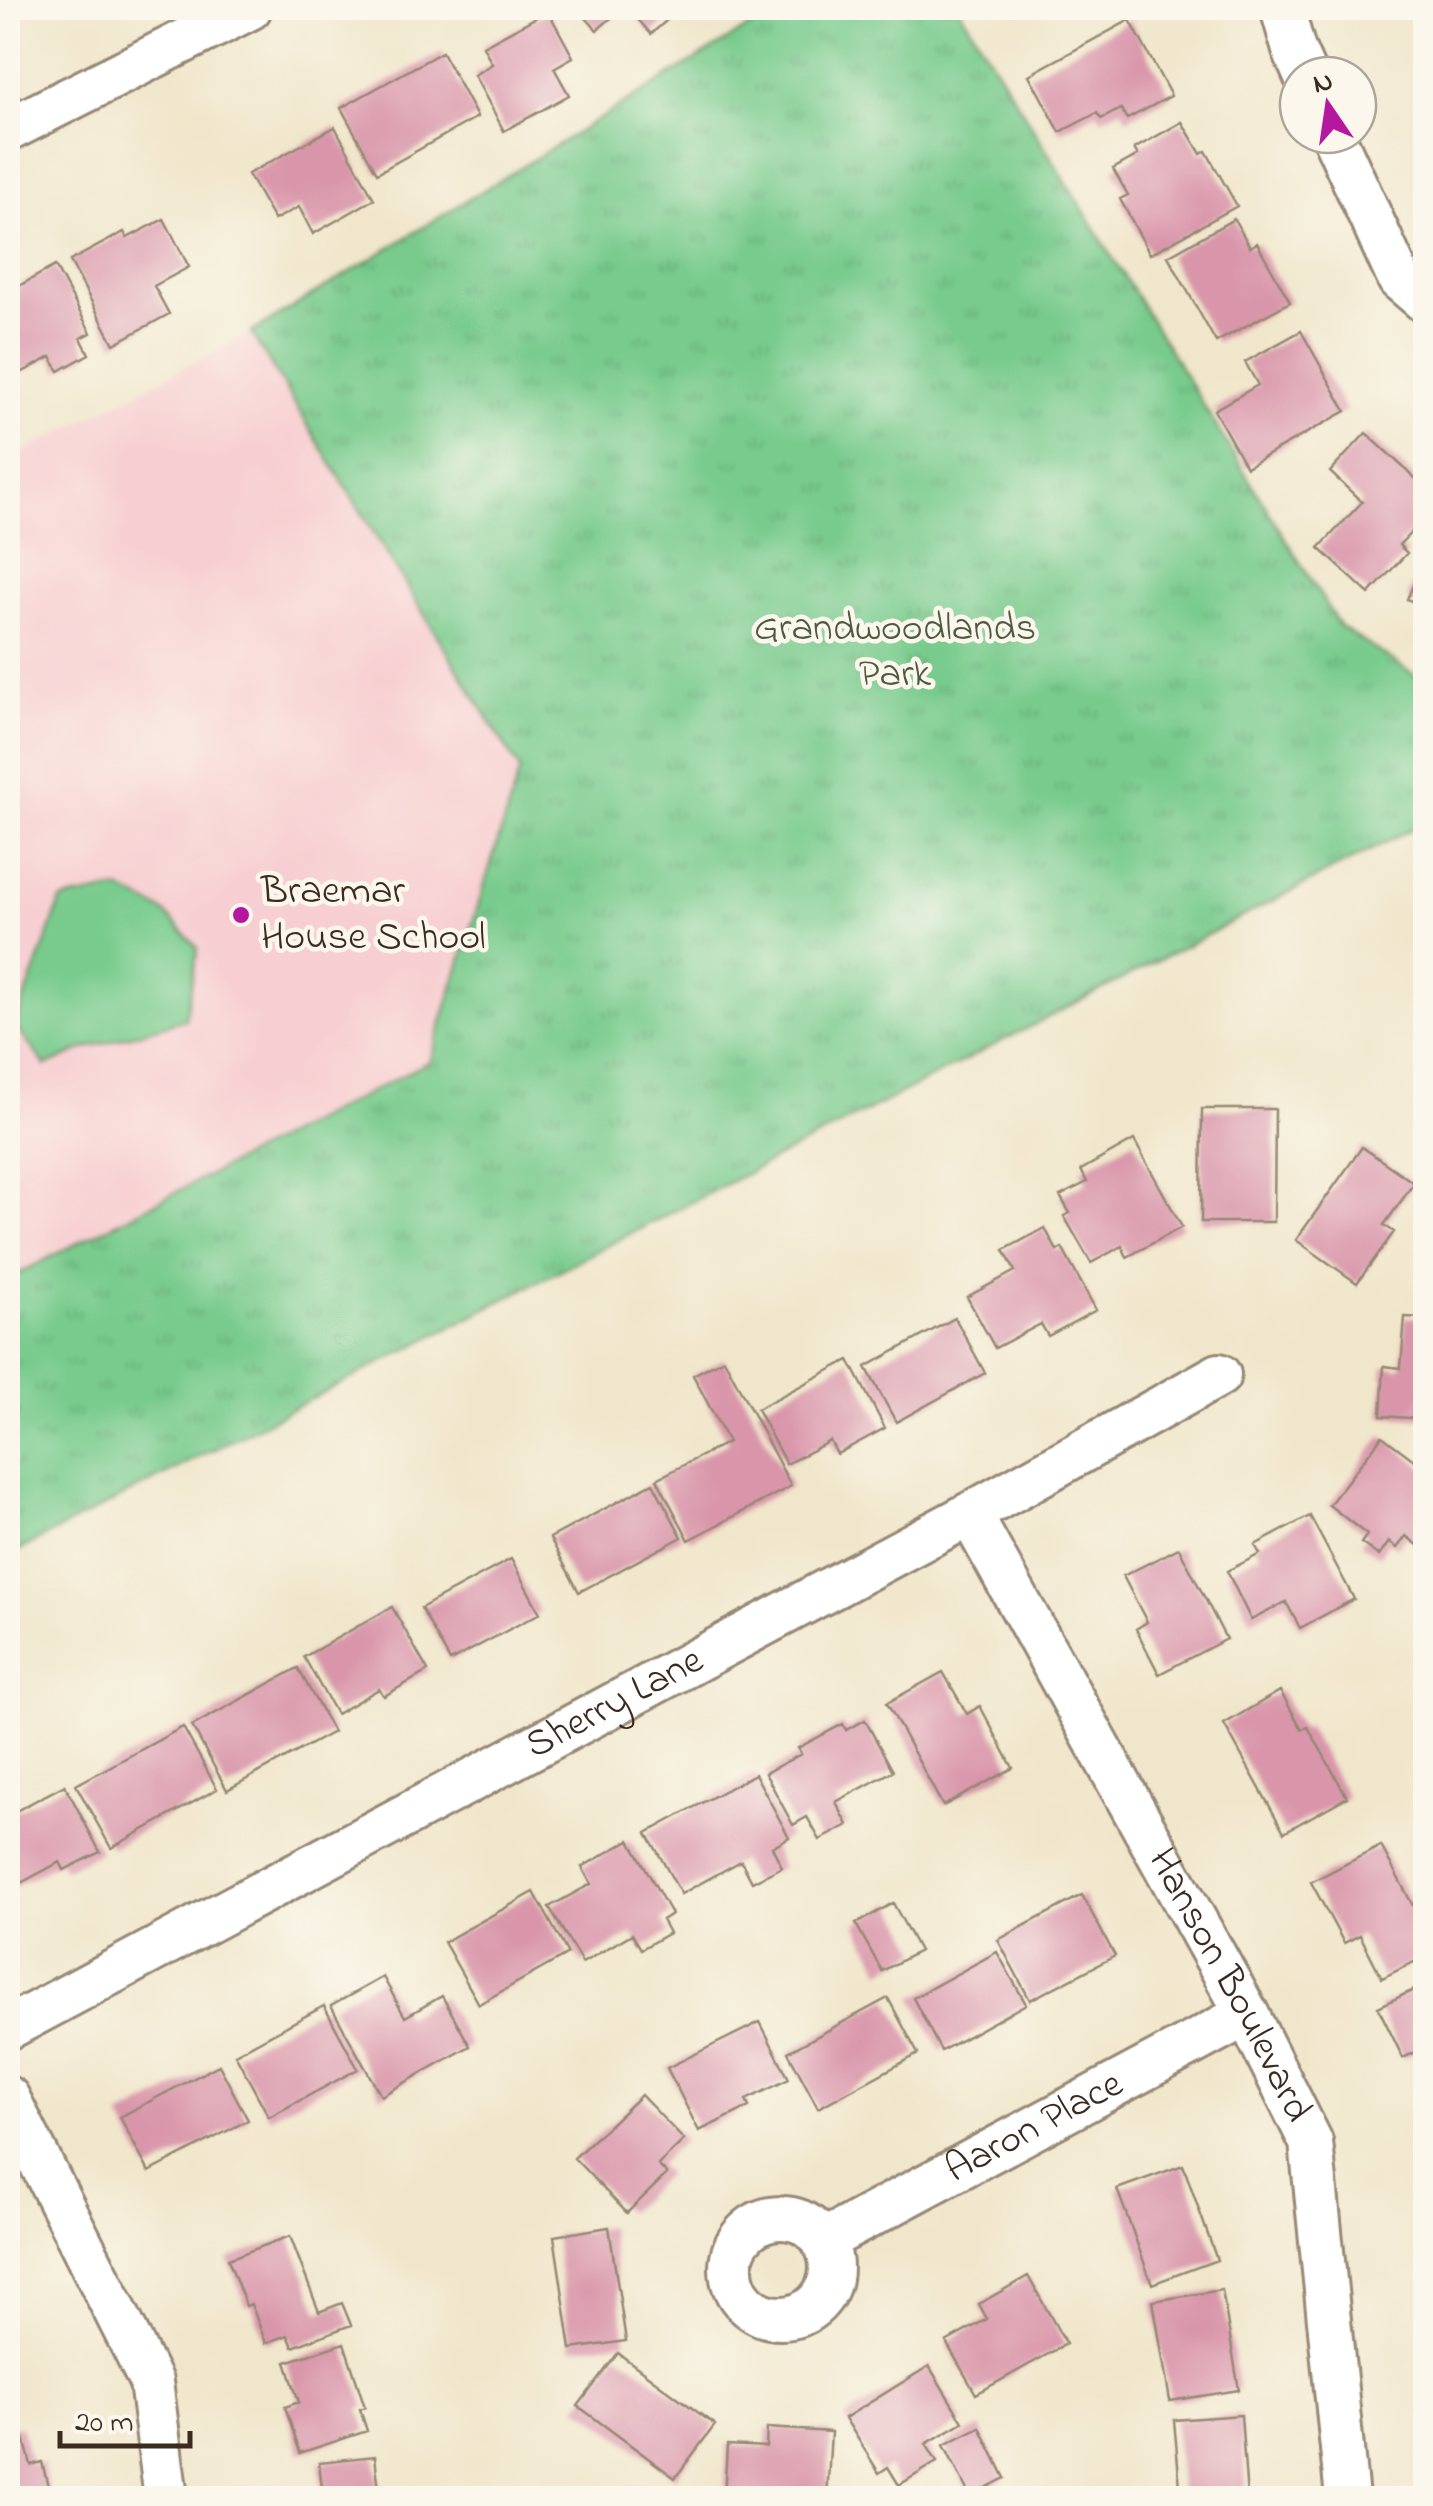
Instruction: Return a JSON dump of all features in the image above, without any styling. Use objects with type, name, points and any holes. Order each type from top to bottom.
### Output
[{"type":"street","points":[[8,130],[250,8]]},
{"type":"street","points":[[1282,8],[1296,55]]},
{"type":"street","points":[[1342,155],[1399,279],[1426,302]]},
{"type":"street","name":"Sherry Lane","points":[[8,2028],[970,1514],[1219,1375]]},
{"type":"street","name":"Hanson Boulevard","points":[[970,1514],[1247,2014],[1311,2142],[1347,2498]]},
{"type":"street","name":"Aaron Place","points":[[823,2241],[1247,2014]]},
{"type":"street","points":[[8,2098],[151,2382],[166,2498]]},
{"type":"shaded area","name":"Braemar House School","points":[[251,333],[520,770],[430,1061],[8,1279],[8,460]]},
{"type":"green space","name":"Grandwoodlands Park","points":[[780,8],[959,8],[1339,626],[1425,682],[1425,822],[8,1556],[8,1279],[430,1061],[520,770],[251,333]]},
{"type":"green space","points":[[119,889],[163,911],[198,948],[185,1019],[81,1050],[46,1066],[15,1026],[61,900]]},
{"type":"building","points":[[577,8],[623,8],[597,30]]},
{"type":"building","points":[[628,8],[681,8],[651,34]]},
{"type":"building","points":[[548,11],[573,57],[554,68],[569,95],[504,131],[474,75],[492,64],[483,46]]},
{"type":"building","points":[[1130,20],[1171,96],[1127,119],[1121,109],[1101,119],[1097,113],[1060,132],[1029,75]]},
{"type":"building","points":[[442,52],[477,117],[377,173],[341,108]]},
{"type":"building","points":[[1182,122],[1201,154],[1206,151],[1237,206],[1150,254],[1120,199],[1128,195],[1113,169],[1138,155],[1134,149]]},
{"type":"building","points":[[335,127],[374,199],[313,234],[299,207],[274,220],[248,174]]},
{"type":"building","points":[[164,219],[189,267],[154,286],[169,314],[114,344],[70,261],[124,232],[127,238]]},
{"type":"building","points":[[1234,219],[1250,247],[1257,243],[1290,302],[1216,342],[1168,256]]},
{"type":"building","points":[[55,266],[91,333],[81,338],[89,354],[59,371],[51,357],[8,380],[8,311],[15,307],[8,292]]},
{"type":"building","points":[[1301,331],[1346,411],[1246,467],[1214,410],[1258,385],[1245,362]]},
{"type":"building","points":[[1366,433],[1426,488],[1426,517],[1399,545],[1407,553],[1369,594],[1319,548],[1362,502],[1330,472]]},
{"type":"building","points":[[1415,581],[1426,585],[1426,607],[1407,599]]},
{"type":"building","points":[[1202,1109],[1275,1109],[1274,1222],[1201,1222]]},
{"type":"building","points":[[1134,1140],[1182,1227],[1127,1257],[1122,1246],[1091,1263],[1064,1216],[1070,1213],[1060,1196],[1087,1182],[1081,1170]]},
{"type":"building","points":[[1362,1147],[1414,1183],[1384,1225],[1394,1232],[1357,1283],[1296,1240]]},
{"type":"building","points":[[1045,1228],[1057,1251],[1062,1248],[1096,1310],[1048,1336],[1041,1324],[995,1348],[967,1297],[1015,1271],[1004,1250]]},
{"type":"building","points":[[1405,1317],[1426,1318],[1426,1419],[1381,1416],[1384,1366],[1401,1368]]},
{"type":"building","points":[[955,1318],[985,1373],[896,1422],[866,1367]]},
{"type":"building","points":[[724,1359],[791,1486],[689,1540],[657,1479],[728,1442],[693,1375]]},
{"type":"building","points":[[849,1360],[885,1428],[837,1454],[830,1441],[786,1464],[757,1409]]},
{"type":"building","points":[[1382,1436],[1426,1469],[1426,1551],[1406,1536],[1397,1548],[1389,1542],[1379,1556],[1361,1543],[1367,1535],[1329,1505]]},
{"type":"building","points":[[653,1483],[682,1537],[579,1592],[550,1538]]},
{"type":"building","points":[[1310,1516],[1354,1599],[1300,1628],[1286,1602],[1251,1620],[1227,1571],[1260,1554],[1255,1545]]},
{"type":"building","points":[[1179,1548],[1226,1639],[1159,1674],[1136,1629],[1147,1622],[1123,1576]]},
{"type":"building","points":[[511,1559],[540,1613],[450,1661],[421,1608]]},
{"type":"building","points":[[392,1607],[428,1671],[384,1696],[379,1689],[336,1714],[304,1657]]},
{"type":"building","points":[[298,1668],[333,1732],[227,1790],[192,1726]]},
{"type":"building","points":[[943,1672],[967,1714],[980,1706],[1013,1768],[943,1806],[887,1703]]},
{"type":"building","points":[[1280,1691],[1302,1729],[1308,1727],[1347,1797],[1284,1832],[1224,1724]]},
{"type":"building","points":[[865,1720],[893,1771],[836,1802],[848,1825],[820,1840],[807,1817],[793,1825],[765,1773],[801,1754],[798,1748],[843,1724],[846,1730]]},
{"type":"building","points":[[183,1727],[217,1789],[111,1848],[76,1785]]},
{"type":"building","points":[[755,1774],[789,1837],[772,1847],[782,1867],[752,1882],[741,1861],[681,1894],[647,1833]]},
{"type":"building","points":[[65,1785],[100,1852],[64,1870],[60,1862],[8,1890],[8,1806],[12,1813]]},
{"type":"building","points":[[630,1840],[671,1914],[662,1920],[669,1933],[641,1949],[632,1934],[582,1963],[549,1907],[591,1884],[582,1867]]},
{"type":"building","points":[[1381,1846],[1426,1930],[1426,1956],[1382,1978],[1360,1935],[1344,1943],[1311,1882]]},
{"type":"building","points":[[534,1892],[568,1954],[479,2004],[444,1942]]},
{"type":"building","points":[[1082,1895],[1115,1956],[1030,2000],[998,1940]]},
{"type":"building","points":[[893,1903],[919,1951],[882,1971],[856,1924]]},
{"type":"building","points":[[997,1952],[1026,2004],[941,2051],[913,1998]]},
{"type":"building","points":[[383,1977],[405,2017],[442,1996],[470,2046],[381,2096],[331,2006]]},
{"type":"building","points":[[1426,1984],[1426,2073],[1416,2052],[1403,2058],[1378,2007]]},
{"type":"building","points":[[888,1998],[918,2054],[818,2108],[788,2052]]},
{"type":"building","points":[[324,2006],[358,2069],[269,2117],[235,2054]]},
{"type":"building","points":[[760,2022],[789,2079],[746,2100],[749,2107],[699,2131],[667,2068]]},
{"type":"building","points":[[219,2065],[248,2120],[149,2172],[120,2117]]},
{"type":"building","points":[[641,2095],[684,2140],[658,2165],[667,2174],[627,2213],[574,2158]]},
{"type":"building","points":[[1183,2165],[1217,2260],[1152,2284],[1117,2189]]},
{"type":"building","points":[[609,2227],[626,2341],[571,2349],[554,2236]]},
{"type":"building","points":[[290,2236],[319,2312],[342,2303],[351,2325],[293,2347],[288,2335],[266,2343],[228,2259]]},
{"type":"building","points":[[1028,2276],[1066,2344],[976,2394],[946,2342],[987,2319],[979,2304]]},
{"type":"building","points":[[1222,2290],[1239,2390],[1170,2401],[1153,2301]]},
{"type":"building","points":[[344,2343],[365,2407],[360,2409],[367,2431],[300,2453],[285,2407],[299,2402],[286,2362]]},
{"type":"building","points":[[618,2353],[715,2425],[675,2478],[578,2406]]},
{"type":"building","points":[[929,2366],[963,2422],[926,2444],[937,2462],[899,2485],[888,2467],[879,2473],[845,2418]]},
{"type":"building","points":[[1241,2415],[1247,2498],[1181,2498],[1174,2420]]},
{"type":"building","points":[[21,2426],[31,2465],[42,2462],[51,2498],[8,2498],[8,2429]]},
{"type":"building","points":[[980,2427],[1005,2478],[970,2496],[944,2445]]},
{"type":"building","points":[[767,2428],[831,2432],[827,2498],[724,2498],[727,2445],[766,2447]]},
{"type":"building","points":[[375,2456],[380,2498],[323,2498],[319,2462]]},
{"type":"place","name":"Braemar House School","points":[[241,915]]}]
